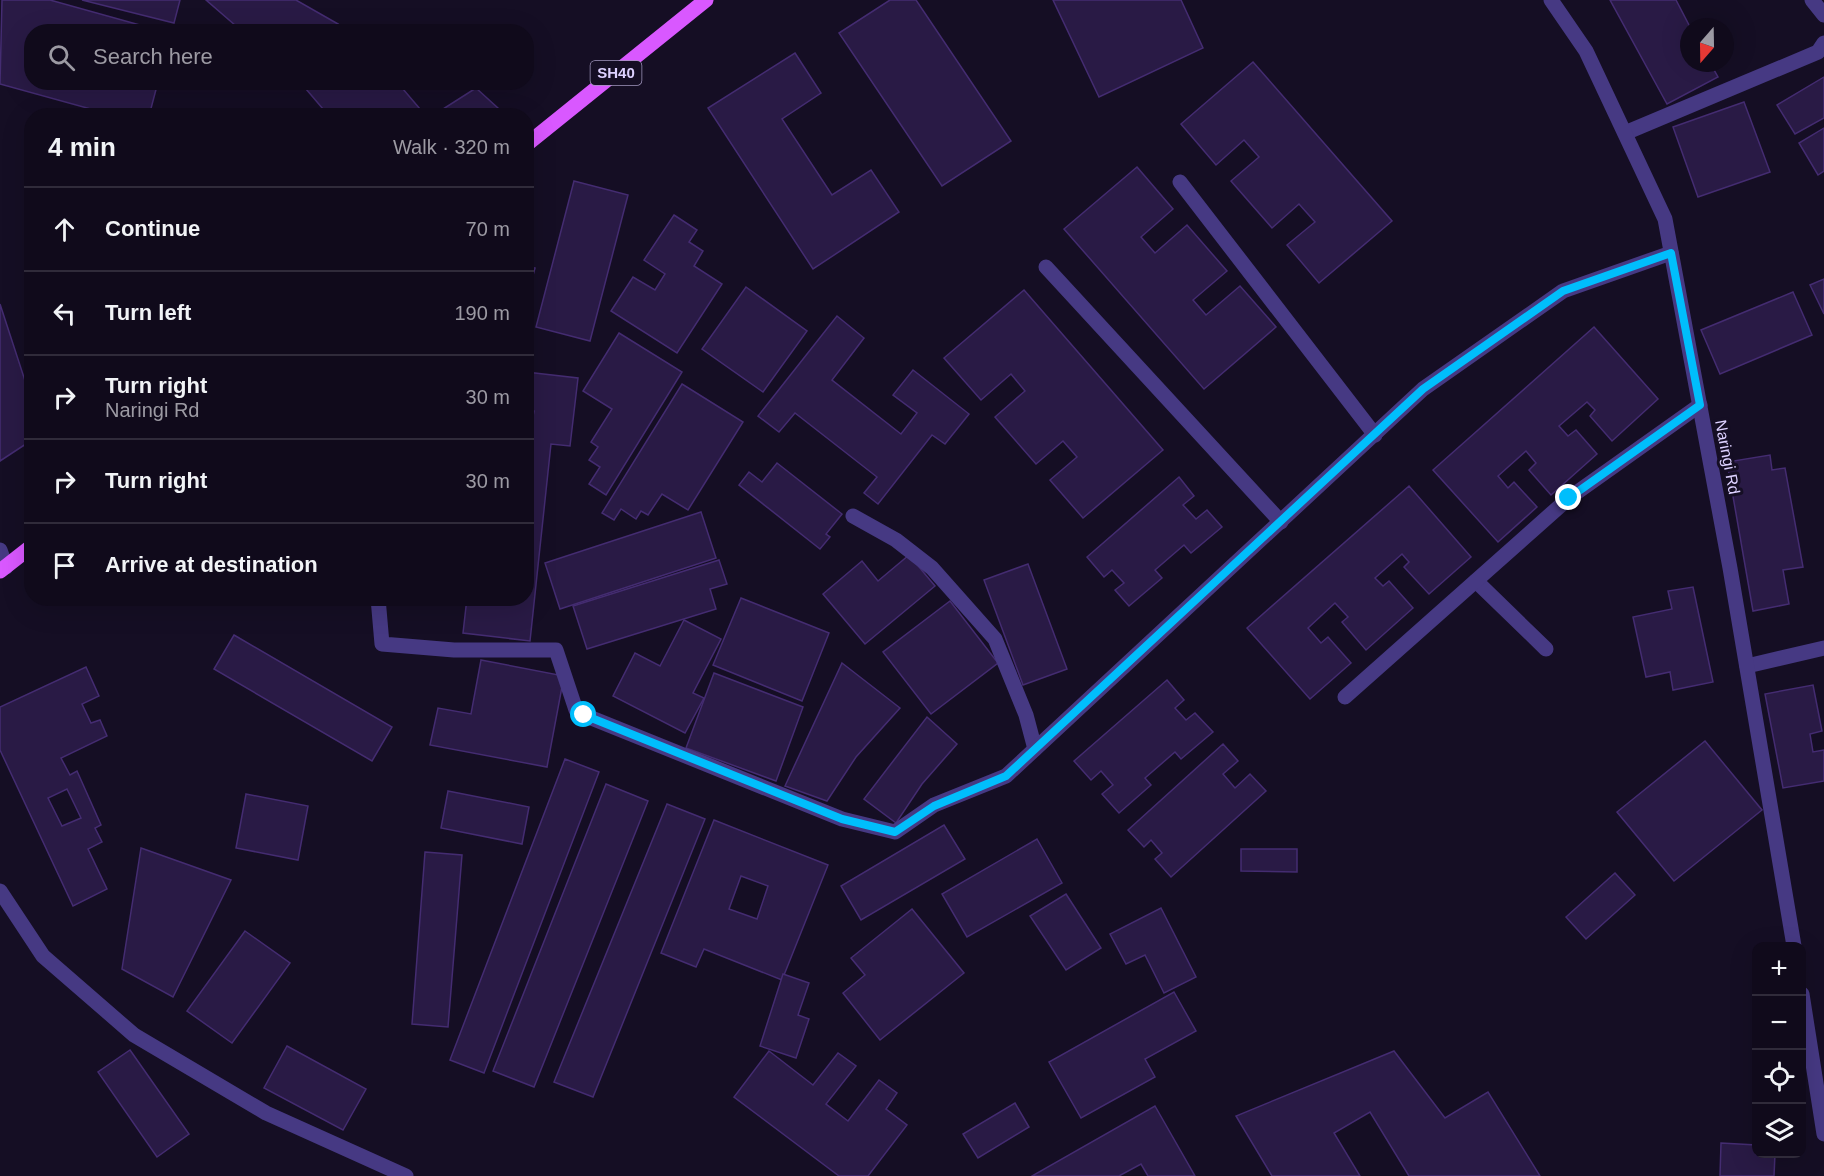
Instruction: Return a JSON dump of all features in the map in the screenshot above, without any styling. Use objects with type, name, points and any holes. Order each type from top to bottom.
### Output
[{"type":"main road","name":"SH40","points":[[534,139],[706,0]]},
{"type":"main road","points":[[3,569],[24,552]]},
{"type":"street","name":"Naringi Rd","points":[[1551,0],[1586,51],[1665,219],[1747,666],[1793,942]]},
{"type":"street","points":[[1812,0],[1824,15]]},
{"type":"street","points":[[1625,133],[1818,52],[1824,43]]},
{"type":"street","points":[[1180,182],[1375,435]]},
{"type":"street","points":[[379,606],[382,644],[454,650],[556,650],[576,710],[584,715],[842,819],[895,832],[934,806],[1006,776],[1423,389],[1563,291],[1671,253]]},
{"type":"street","points":[[1046,267],[1281,522]]},
{"type":"street","points":[[1345,697],[1569,498],[1700,405]]},
{"type":"street","points":[[853,516],[896,540],[932,568],[995,639],[1026,715],[1035,749]]},
{"type":"street","points":[[0,550],[3,569]]},
{"type":"street","points":[[1476,581],[1546,649]]},
{"type":"street","points":[[1747,666],[1824,648]]},
{"type":"street","points":[[0,891],[43,956],[134,1035],[266,1113],[406,1176]]},
{"type":"street","points":[[1802,996],[1824,1134]]},
{"type":"building","points":[[2,0],[50,0],[136,24],[24,24],[24,90],[156,90],[151,108],[87,108],[0,84]]},
{"type":"building","points":[[82,0],[180,0],[174,23]]},
{"type":"building","points":[[206,0],[296,0],[338,24],[234,24]]},
{"type":"building","points":[[890,0],[916,0],[1011,141],[942,186],[839,33]]},
{"type":"building","points":[[1053,0],[1181,0],[1203,48],[1099,97]]},
{"type":"building","points":[[1610,0],[1676,0],[1685,18],[1680,18],[1680,72],[1715,72],[1718,77],[1667,104]]},
{"type":"building","points":[[795,53],[821,93],[782,119],[832,195],[871,170],[899,212],[813,269],[708,108]]},
{"type":"building","points":[[1253,62],[1392,221],[1319,283],[1287,245],[1315,222],[1299,204],[1272,228],[1231,181],[1259,157],[1244,140],[1216,165],[1181,124]]},
{"type":"building","points":[[1824,77],[1824,118],[1795,134],[1777,105]]},
{"type":"building","points":[[307,90],[404,90],[419,108],[322,108]]},
{"type":"building","points":[[473,90],[478,90],[498,108],[445,108]]},
{"type":"building","points":[[1744,102],[1770,172],[1698,197],[1673,127]]},
{"type":"building","points":[[1824,128],[1824,171],[1818,175],[1799,143]]},
{"type":"building","points":[[1137,167],[1173,209],[1141,237],[1155,253],[1187,225],[1227,271],[1193,300],[1206,315],[1240,286],[1276,327],[1204,389],[1064,229]]},
{"type":"building","points":[[574,181],[628,195],[590,341],[536,327]]},
{"type":"building","points":[[674,215],[697,230],[689,242],[703,251],[694,266],[722,284],[677,353],[611,311],[633,277],[655,290],[665,274],[644,260]]},
{"type":"building","points":[[1824,279],[1824,314],[1810,285]]},
{"type":"building","points":[[746,287],[807,331],[763,392],[702,349]]},
{"type":"building","points":[[1024,290],[1163,450],[1083,518],[1050,480],[1077,457],[1063,441],[1036,464],[995,417],[1025,391],[1011,374],[981,400],[944,358]]},
{"type":"building","points":[[1793,292],[1812,335],[1720,374],[1701,330]]},
{"type":"building","points":[[0,304],[24,378],[24,445],[0,461]]},
{"type":"building","points":[[837,316],[864,338],[832,380],[901,434],[917,413],[893,395],[913,370],[969,414],[945,444],[932,435],[878,504],[864,493],[877,477],[795,413],[779,432],[758,416]]},
{"type":"building","points":[[1594,327],[1658,399],[1612,441],[1590,416],[1595,410],[1587,402],[1559,426],[1568,436],[1576,430],[1597,454],[1551,495],[1529,470],[1536,463],[1526,451],[1498,476],[1508,488],[1514,482],[1537,507],[1498,542],[1433,470]]},
{"type":"building","points":[[619,333],[682,372],[606,495],[589,484],[600,467],[589,460],[598,447],[591,442],[612,409],[583,391]]},
{"type":"building","points":[[534,373],[578,378],[570,446],[551,444],[534,603]]},
{"type":"building","points":[[682,384],[743,422],[688,510],[662,494],[648,515],[641,511],[636,519],[621,509],[614,520],[602,513]]},
{"type":"building","points":[[1770,455],[1772,470],[1785,468],[1803,567],[1783,570],[1789,604],[1753,611],[1727,462]]},
{"type":"building","points":[[777,463],[842,514],[826,534],[830,537],[820,549],[739,485],[749,472],[762,482]]},
{"type":"building","points":[[1179,477],[1194,496],[1183,505],[1196,519],[1207,510],[1222,527],[1191,553],[1184,545],[1155,570],[1162,578],[1129,606],[1115,590],[1124,583],[1112,570],[1104,577],[1087,557]]},
{"type":"building","points":[[1409,486],[1471,557],[1429,594],[1404,567],[1409,562],[1402,554],[1375,578],[1383,586],[1389,581],[1413,608],[1366,650],[1342,622],[1348,617],[1335,603],[1308,628],[1321,643],[1328,637],[1351,663],[1310,699],[1247,628]]},
{"type":"building","points":[[701,512],[716,558],[560,609],[545,563]]},
{"type":"building","points":[[909,555],[935,586],[865,644],[823,594],[862,561],[878,581]]},
{"type":"building","points":[[719,560],[727,584],[710,589],[716,609],[587,649],[573,606]]},
{"type":"building","points":[[1028,564],[1067,669],[1023,685],[984,580]]},
{"type":"building","points":[[1693,587],[1713,682],[1673,690],[1670,672],[1646,677],[1633,617],[1672,609],[1668,591]]},
{"type":"building","points":[[741,598],[829,633],[802,701],[713,665]]},
{"type":"building","points":[[950,601],[998,663],[931,714],[883,652]]},
{"type":"building","points":[[466,606],[534,606],[530,641],[463,633]]},
{"type":"building","points":[[684,620],[721,639],[693,693],[704,698],[685,733],[613,696],[635,653],[660,666]]},
{"type":"building","points":[[234,635],[392,727],[372,761],[214,669]]},
{"type":"building","points":[[481,660],[564,676],[547,767],[430,745],[438,708],[471,714]]},
{"type":"building","points":[[842,663],[900,708],[856,757],[827,801],[785,786]]},
{"type":"building","points":[[86,667],[99,696],[82,704],[91,723],[100,720],[107,736],[61,758],[70,775],[77,771],[101,825],[95,828],[102,842],[88,849],[107,889],[73,906],[0,750],[0,707]],"holes":[[[67,789],[81,818],[62,826],[48,798]]]},
{"type":"building","points":[[714,673],[803,707],[776,781],[686,748]]},
{"type":"building","points":[[1167,680],[1184,700],[1175,708],[1186,720],[1195,713],[1213,732],[1181,759],[1175,752],[1145,778],[1151,785],[1119,813],[1102,794],[1113,785],[1101,771],[1091,780],[1074,761]]},
{"type":"building","points":[[1813,685],[1822,731],[1810,734],[1813,752],[1824,750],[1824,781],[1783,788],[1765,694]]},
{"type":"building","points":[[927,717],[957,744],[922,784],[896,823],[864,799]]},
{"type":"building","points":[[1705,741],[1762,810],[1674,881],[1617,812]]},
{"type":"building","points":[[1223,744],[1238,761],[1223,774],[1235,788],[1250,774],[1266,791],[1171,877],[1155,859],[1162,853],[1151,840],[1144,847],[1128,830]]},
{"type":"building","points":[[565,759],[599,772],[484,1073],[450,1060]]},
{"type":"building","points":[[606,784],[648,801],[534,1087],[493,1071]]},
{"type":"building","points":[[448,791],[529,807],[522,844],[441,828]]},
{"type":"building","points":[[246,794],[308,806],[298,860],[236,848]]},
{"type":"building","points":[[667,804],[705,819],[593,1097],[554,1082]]},
{"type":"building","points":[[714,820],[828,865],[782,980],[704,949],[696,967],[661,953]],"holes":[[[741,876],[768,886],[757,919],[729,909]]]},
{"type":"building","points":[[944,825],[965,859],[861,920],[841,886]]},
{"type":"building","points":[[1037,839],[1062,883],[967,937],[942,894]]},
{"type":"building","points":[[141,848],[231,880],[173,997],[122,969]]},
{"type":"building","points":[[1241,849],[1297,849],[1297,872],[1241,871]]},
{"type":"building","points":[[425,852],[462,855],[448,1027],[412,1024]]},
{"type":"building","points":[[1615,873],[1635,895],[1586,939],[1566,917]]},
{"type":"building","points":[[1066,894],[1101,948],[1066,970],[1030,916]]},
{"type":"building","points":[[1161,908],[1196,977],[1164,993],[1145,955],[1126,964],[1110,934]]},
{"type":"building","points":[[912,909],[964,973],[880,1040],[843,993],[865,975],[851,958]]},
{"type":"building","points":[[245,931],[290,963],[232,1043],[187,1011]]},
{"type":"building","points":[[783,974],[809,983],[798,1015],[809,1019],[796,1058],[760,1046]]},
{"type":"building","points":[[1174,992],[1196,1031],[1145,1059],[1155,1077],[1081,1118],[1049,1062]]},
{"type":"building","points":[[287,1046],[366,1089],[343,1130],[264,1088]]},
{"type":"building","points":[[130,1050],[189,1134],[157,1157],[98,1072]]},
{"type":"building","points":[[769,1051],[813,1085],[838,1053],[856,1066],[826,1104],[848,1121],[879,1080],[897,1093],[886,1109],[907,1125],[868,1176],[839,1176],[734,1097]]},
{"type":"building","points":[[1394,1051],[1445,1118],[1488,1092],[1540,1176],[1409,1176],[1370,1112],[1334,1133],[1360,1176],[1272,1176],[1236,1116]]},
{"type":"building","points":[[1015,1103],[1029,1127],[978,1158],[963,1134]]},
{"type":"building","points":[[1155,1106],[1195,1176],[1148,1176],[1141,1164],[1119,1176],[1032,1176]]},
{"type":"building","points":[[1721,1143],[1752,1145],[1752,1158],[1775,1158],[1774,1176],[1720,1176]]},
{"type":"route","points":[[584,715],[842,819],[895,832],[934,806],[1006,776],[1423,389],[1563,291],[1671,253],[1700,405],[1569,498]]}]
